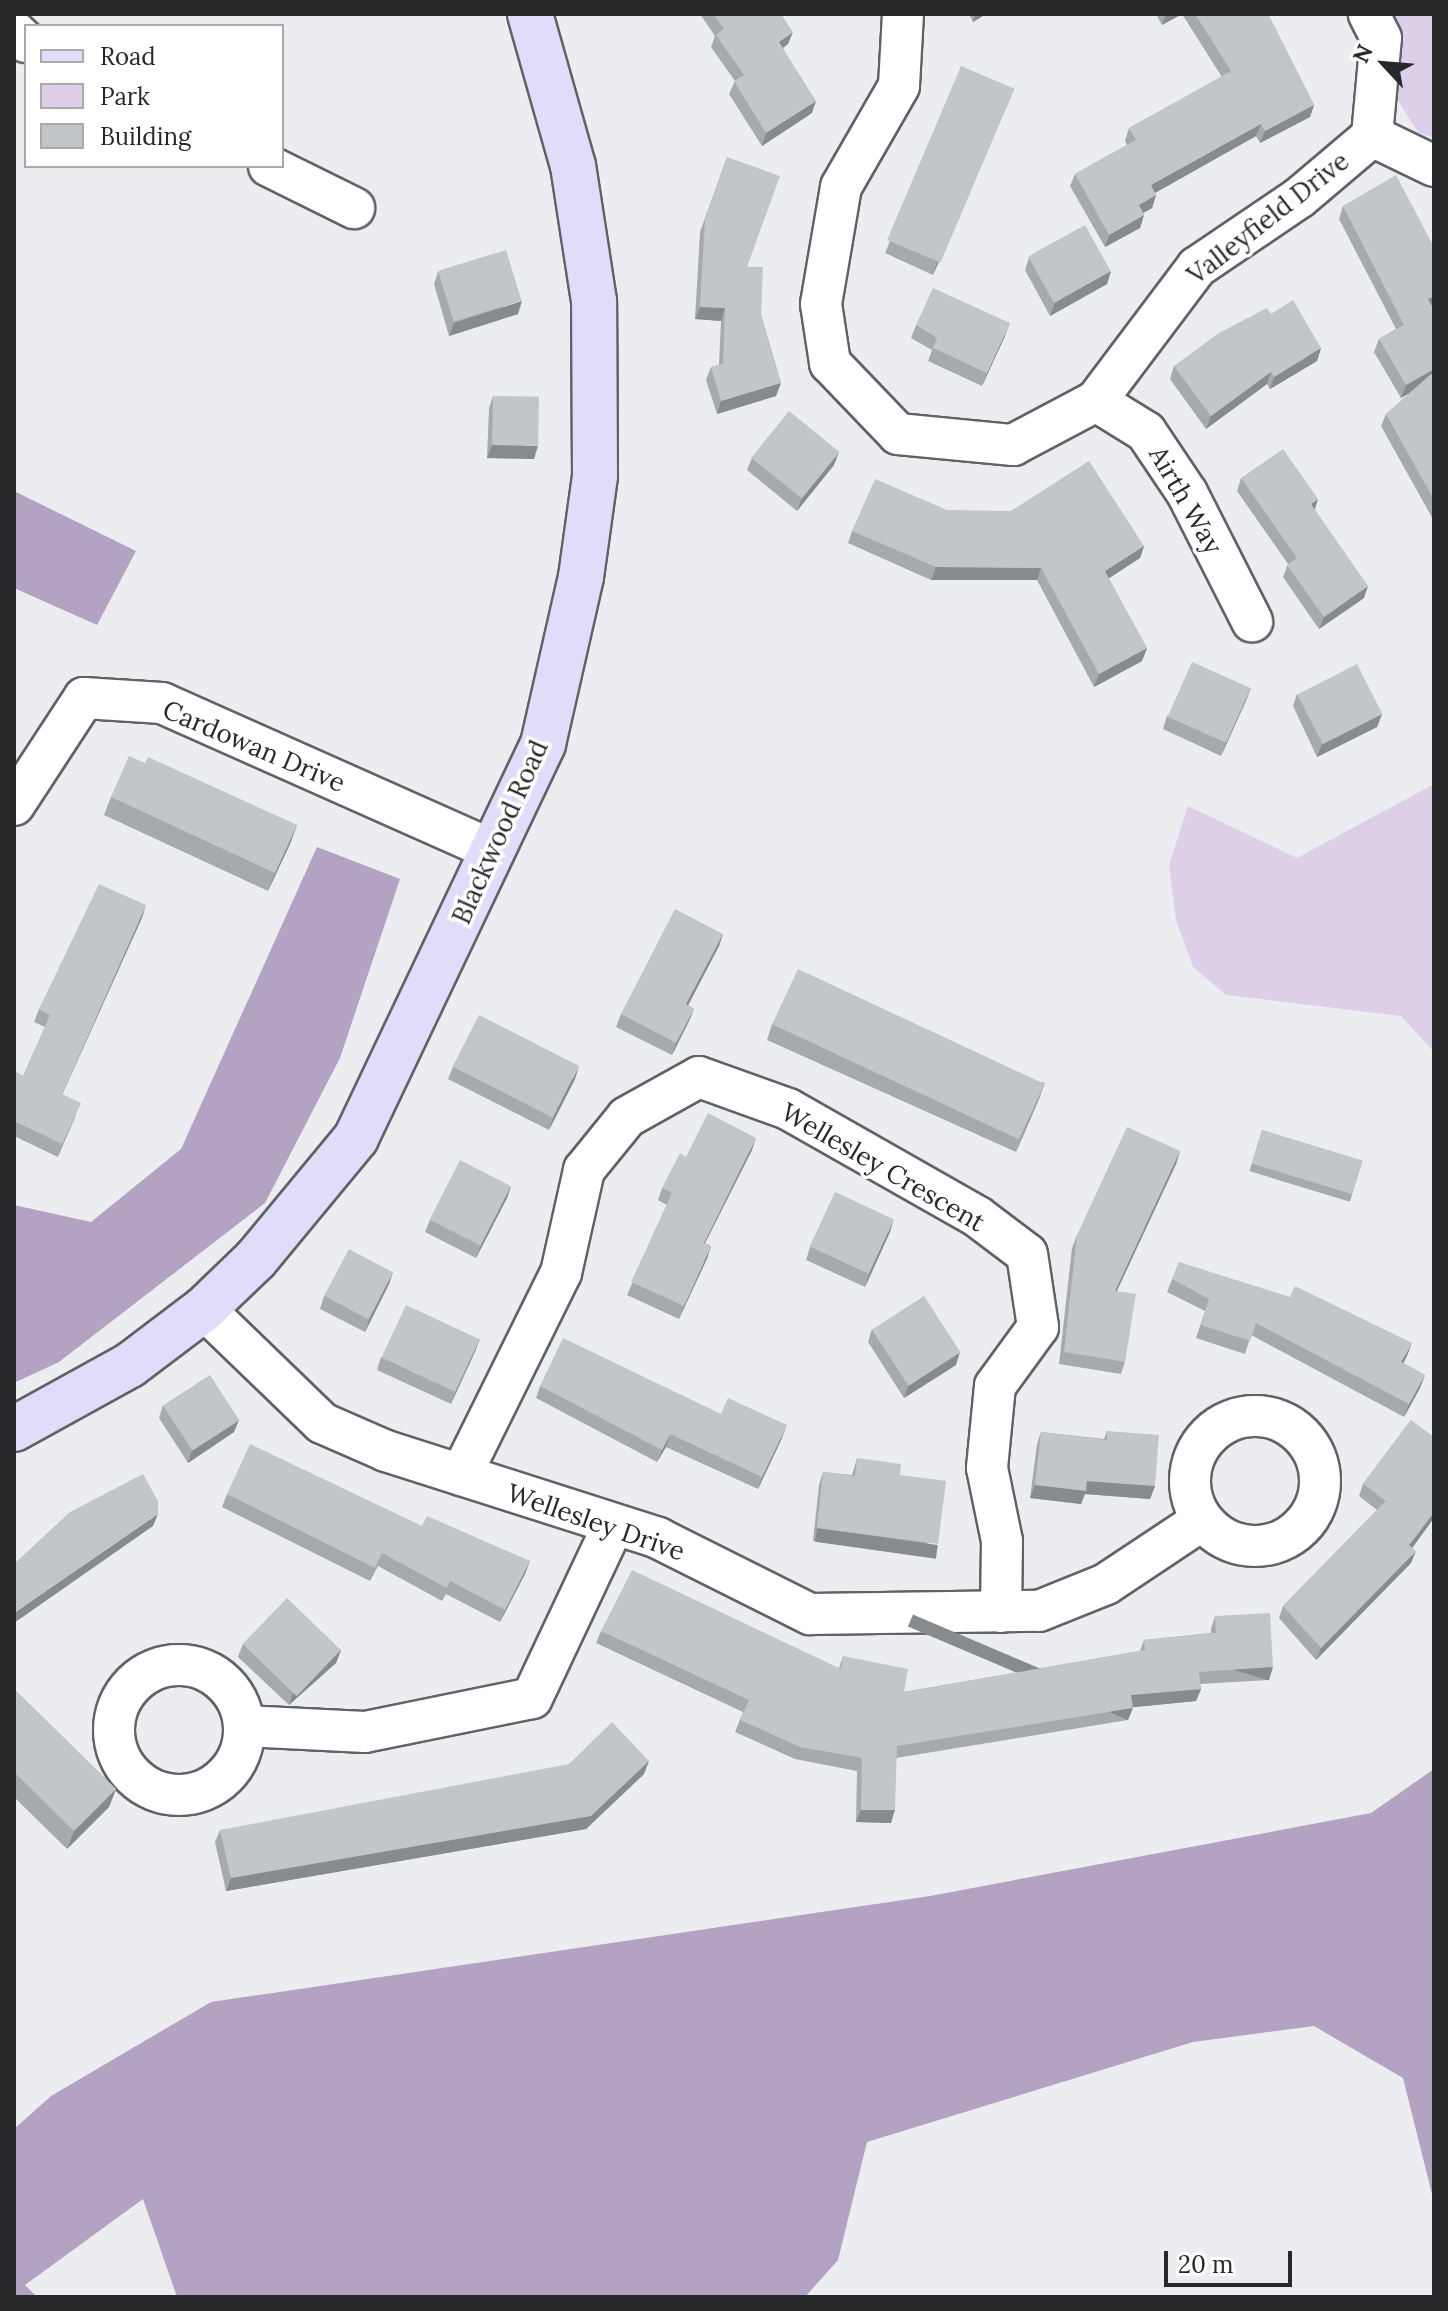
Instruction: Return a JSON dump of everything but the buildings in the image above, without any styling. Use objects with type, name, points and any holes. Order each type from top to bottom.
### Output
[{"type":"street","name":"Blackwood Road","points":[[14,1429],[130,1365],[204,1309],[256,1259],[356,1138],[543,744],[581,577],[595,476],[594,301],[573,166],[530,14]]},
{"type":"street","name":"Valleyfield Drive","points":[[903,14],[899,86],[841,187],[821,304],[830,363],[898,434],[1013,445],[1096,401],[1197,267],[1299,198],[1372,136],[1381,38],[1369,14]]},
{"type":"street","points":[[1372,136],[1434,166]]},
{"type":"street","points":[[273,168],[354,208]]},
{"type":"street","name":"Airth Way","points":[[1096,401],[1146,432],[1187,493],[1252,621]]},
{"type":"street","name":"Cardowan Drive","points":[[14,805],[84,698],[162,703],[492,850]]},
{"type":"street","name":"Wellesley Crescent","points":[[461,1475],[561,1273],[584,1170],[627,1117],[699,1077],[788,1109],[978,1217],[1027,1254],[1038,1327],[995,1386],[987,1468],[1002,1541],[1001,1612]]},
{"type":"street","name":"Wellesley Drive","points":[[204,1309],[322,1423],[461,1475],[658,1538],[810,1614],[1039,1611],[1106,1584],[1201,1521]]},
{"type":"street","points":[[244,1726],[365,1732],[532,1698],[614,1524]]},
{"type":"green space","points":[[1388,14],[1434,14],[1434,138],[1418,132],[1394,94]]},
{"type":"green space","points":[[1434,784],[1434,1052],[1401,1016],[1226,995],[1193,967],[1176,920],[1169,865],[1188,806],[1297,858]]},
{"type":"shaded area","points":[[14,491],[136,551],[97,625],[14,588]]},
{"type":"shaded area","points":[[317,847],[400,879],[340,1058],[265,1203],[59,1362],[14,1383],[14,1205],[91,1222],[181,1149]]},
{"type":"shaded area","points":[[1434,1769],[1434,2202],[1403,2078],[1314,2026],[1193,2042],[867,2142],[838,2260],[805,2297],[177,2297],[143,2199],[25,2285],[37,2297],[14,2297],[14,2129],[51,2096],[211,2002],[930,1896],[1371,1813]]}]
